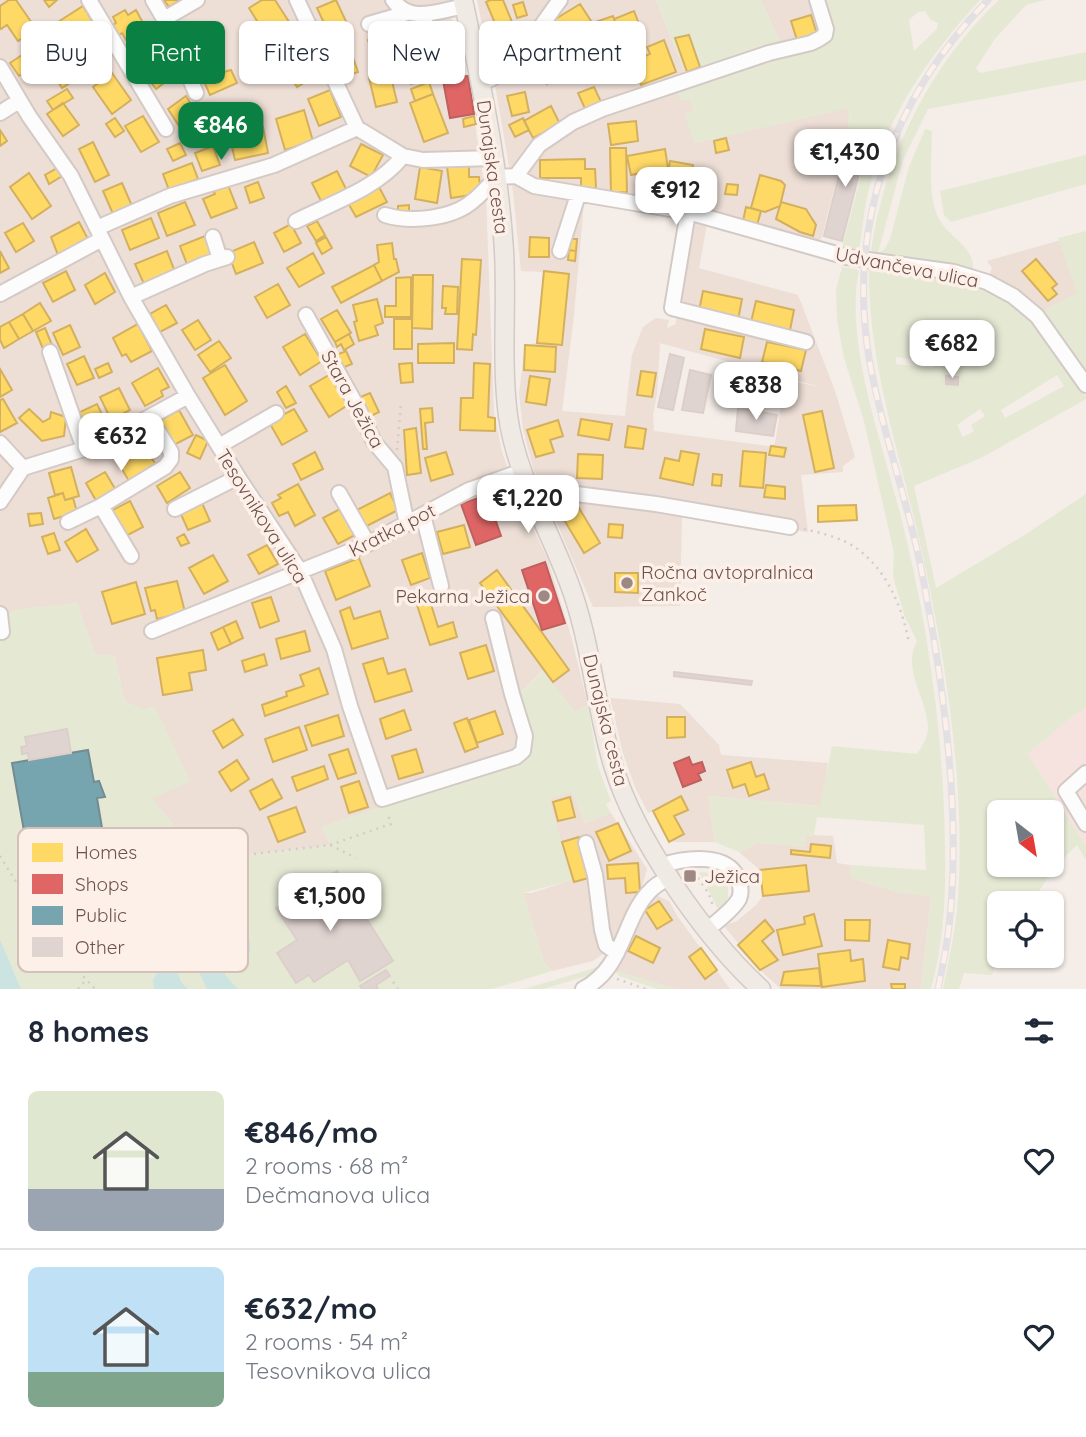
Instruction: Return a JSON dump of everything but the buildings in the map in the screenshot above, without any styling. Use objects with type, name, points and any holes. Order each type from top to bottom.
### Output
[{"type":"main road","name":"Dunajska cesta","points":[[464,3],[479,77]]},
{"type":"main road","name":"Dunajska cesta","points":[[480,84],[498,177],[504,253],[505,385],[509,418],[522,471],[574,595],[618,779],[639,825],[707,930],[761,989]]},
{"type":"street","points":[[89,0],[166,129]]},
{"type":"street","points":[[153,0],[196,93]]},
{"type":"street","points":[[164,19],[197,0]]},
{"type":"street","points":[[297,0],[357,128],[403,156],[423,160],[494,158]]},
{"type":"street","points":[[393,0],[407,13]]},
{"type":"street","points":[[544,21],[560,0]]},
{"type":"street","points":[[516,176],[539,145],[573,122],[680,82],[820,39],[825,35],[826,29],[817,0]]},
{"type":"street","points":[[379,21],[407,13],[423,15],[464,3]]},
{"type":"street","points":[[423,15],[425,21]]},
{"type":"street","name":"Tesovnikova ulica","points":[[0,68],[19,101],[64,165],[131,297],[188,396],[300,571],[334,649],[350,706],[382,799]]},
{"type":"street","points":[[0,113],[19,101]]},
{"type":"street","points":[[0,294],[100,233],[170,196],[274,165],[357,128]]},
{"type":"street","points":[[296,221],[368,185],[394,167],[403,156]]},
{"type":"street","name":"Udvančeva ulica","points":[[498,177],[516,176],[534,186],[688,212],[835,255],[954,272],[987,282],[1013,296],[1037,316],[1086,384]]},
{"type":"street","points":[[385,215],[412,219],[461,209],[474,201],[498,177]]},
{"type":"street","points":[[560,251],[578,195]]},
{"type":"street","points":[[688,212],[672,308],[806,342]]},
{"type":"street","points":[[131,297],[224,258],[213,237]]},
{"type":"street","name":"Stara Ježica","points":[[306,315],[374,442],[395,467],[407,524]]},
{"type":"street","points":[[50,352],[84,449]]},
{"type":"street","points":[[0,502],[23,468],[84,449],[188,396]]},
{"type":"street","points":[[219,446],[276,413]]},
{"type":"street","points":[[68,522],[102,506],[165,467],[171,459],[171,452],[149,417]]},
{"type":"street","points":[[0,443],[23,468]]},
{"type":"street","name":"Kratka pot","points":[[152,631],[368,544],[469,490],[522,471]]},
{"type":"street","points":[[175,509],[238,477]]},
{"type":"street","points":[[533,501],[552,491],[656,504],[790,527]]},
{"type":"street","points":[[339,493],[368,544]]},
{"type":"street","points":[[102,506],[131,556]]},
{"type":"street","points":[[423,515],[441,586]]},
{"type":"street","points":[[0,614],[2,632]]},
{"type":"street","points":[[382,799],[516,757],[523,751],[524,736],[494,618]]},
{"type":"street","points":[[1086,773],[1066,791],[1086,824]]},
{"type":"street","points":[[586,843],[595,875],[606,945],[617,953]]},
{"type":"street","points":[[583,989],[604,972],[617,953],[645,896],[667,871],[683,859],[714,861],[729,867],[741,889],[739,898],[707,930]]},
{"type":"path","points":[[395,467],[401,402]]},
{"type":"path","points":[[790,527],[827,535],[847,543],[867,557],[890,586],[909,643]]},
{"type":"path","points":[[248,855],[330,845],[391,824],[382,799]]},
{"type":"path","points":[[330,845],[356,858]]},
{"type":"path","points":[[0,856],[18,886]]},
{"type":"path","points":[[691,867],[709,894],[716,912]]},
{"type":"path","points":[[690,876],[694,873]]},
{"type":"path","points":[[79,972],[94,989]]},
{"type":"path","points":[[604,972],[646,989]]},
{"type":"path","points":[[78,989],[86,979]]},
{"type":"path","points":[[393,982],[398,989]]},
{"type":"shaded area","points":[[0,0],[448,0],[452,21],[368,21],[368,84],[465,84],[465,73],[468,76],[486,198],[494,412],[502,452],[520,501],[548,560],[588,705],[575,712],[542,671],[517,696],[532,756],[322,827],[330,845],[248,855],[248,828],[176,828],[151,798],[189,781],[173,748],[145,710],[125,702],[114,655],[95,655],[77,603],[0,614]]},
{"type":"shaded area","points":[[477,0],[656,0],[687,77],[693,111],[694,143],[850,107],[847,136],[822,237],[811,253],[707,224],[699,268],[798,295],[835,391],[855,457],[843,466],[843,472],[801,475],[808,532],[682,514],[680,606],[593,607],[533,468],[523,429],[519,394],[525,345],[537,343],[543,272],[521,271],[512,183],[494,84],[646,84],[646,21],[481,21]],"holes":[[[584,202],[692,218],[678,295],[676,324],[667,328],[669,320],[656,318],[643,327],[632,355],[625,416],[562,411]],[[660,343],[821,387],[785,380],[775,444],[768,446],[654,431]]]},
{"type":"shaded area","points":[[761,0],[820,0],[830,29],[785,53]]},
{"type":"shaded area","points":[[1061,240],[1084,315],[1056,333],[988,278],[992,268],[987,261]]},
{"type":"shaded area","points":[[610,698],[680,704],[719,745],[721,755],[828,763],[821,806],[708,796],[715,842],[669,842],[653,811],[648,813],[635,787],[623,753]]},
{"type":"shaded area","points":[[1086,707],[1086,846],[1064,811],[1064,800],[1057,800],[1028,754]]},
{"type":"shaded area","points":[[572,791],[585,823],[611,813],[647,869],[642,886],[612,943],[603,954],[593,961],[552,971],[544,962],[523,893],[532,893],[571,880],[549,799]]},
{"type":"shaded area","points":[[807,836],[833,836],[837,863],[850,865],[851,878],[897,892],[931,896],[921,989],[781,989],[760,970],[724,926],[737,921],[763,896],[760,870],[739,852],[758,843],[804,846]]},
{"type":"shaded area","points":[[658,896],[669,901],[730,989],[676,989],[615,971],[644,909]]},
{"type":"green space","points":[[656,0],[761,0],[782,46],[687,77]]},
{"type":"green space","points":[[820,0],[980,0],[942,44],[895,119],[873,174],[859,250],[844,249],[843,243],[870,142],[847,136],[850,108],[694,143],[685,115],[693,111],[689,99],[681,101],[677,90],[822,42]],"holes":[[[925,11],[931,20],[938,23],[937,29],[914,51],[909,20],[918,12]]]},
{"type":"green space","points":[[999,0],[1045,0],[1026,5],[994,40],[976,68],[980,73],[1086,52],[1086,80],[928,109],[903,160],[878,253],[884,250],[890,239],[909,167],[925,129],[932,131],[931,176],[935,210],[944,226],[966,249],[973,264],[973,273],[878,255],[871,251],[887,181],[914,115],[951,54]]},
{"type":"green space","points":[[1086,155],[1086,184],[951,222],[944,215],[940,191]]},
{"type":"green space","points":[[1086,231],[1086,377],[1041,312],[1077,293],[1058,238]]},
{"type":"green space","points":[[842,267],[859,270],[856,298],[861,359],[875,424],[908,547],[933,685],[941,754],[945,865],[941,940],[931,989],[921,989],[931,896],[897,892],[850,878],[850,865],[926,870],[924,825],[817,817],[814,835],[807,836],[804,847],[758,843],[739,852],[715,842],[708,796],[820,806],[832,746],[917,754],[927,735],[927,717],[913,673],[913,652],[917,641],[905,617],[893,577],[894,553],[864,421],[844,358],[837,320],[836,290]]},
{"type":"green space","points":[[869,269],[902,269],[971,282],[1018,306],[1030,318],[1086,397],[983,457],[914,486],[936,588],[1023,536],[1086,494],[1086,707],[1028,754],[1057,800],[987,800],[987,877],[1048,877],[1039,891],[987,891],[987,968],[995,968],[992,975],[964,973],[959,989],[943,989],[956,921],[960,863],[951,713],[925,565],[891,425],[873,333]],"holes":[[[896,357],[932,362],[933,368],[896,364]],[[1057,375],[1064,386],[1005,418],[1001,410]],[[980,409],[985,416],[971,425],[974,431],[963,437],[957,425]]]},
{"type":"green space","points":[[77,603],[95,655],[114,655],[125,702],[145,709],[155,706],[190,781],[152,799],[176,828],[18,828],[18,972],[248,972],[248,855],[330,845],[321,827],[532,756],[517,696],[543,671],[575,712],[588,705],[598,766],[611,801],[606,804],[611,813],[585,823],[572,792],[549,799],[572,880],[523,893],[544,962],[552,971],[492,989],[21,989],[0,939],[0,614],[26,608]]},
{"type":"green space","points":[[1064,811],[1086,846],[1086,860],[1077,845],[1064,858]]},
{"type":"green space","points":[[699,872],[712,873],[720,878],[724,876],[728,885],[728,898],[719,911]]},
{"type":"green space","points":[[598,967],[594,974],[543,989],[524,989]]},
{"type":"green space","points":[[615,971],[676,989],[657,989],[619,976]]},
{"type":"water","points":[[0,939],[21,989],[0,989]]},
{"type":"water","points":[[158,972],[177,972],[181,982],[188,989],[154,989],[153,979]]},
{"type":"water","points":[[199,972],[224,972],[238,989],[207,989]]},
{"type":"railway","points":[[938,989],[948,934],[952,883],[952,793],[948,747],[921,568],[869,358],[864,308],[865,258],[872,211],[885,164],[903,120],[926,78],[955,38],[988,0]]},
{"type":"place","name":"Ročna avtopralnica Zankoč","points":[[627,583]]},
{"type":"place","name":"Pekarna Ježica","points":[[544,596]]},
{"type":"place","name":"Ježica","points":[[690,876]]}]
